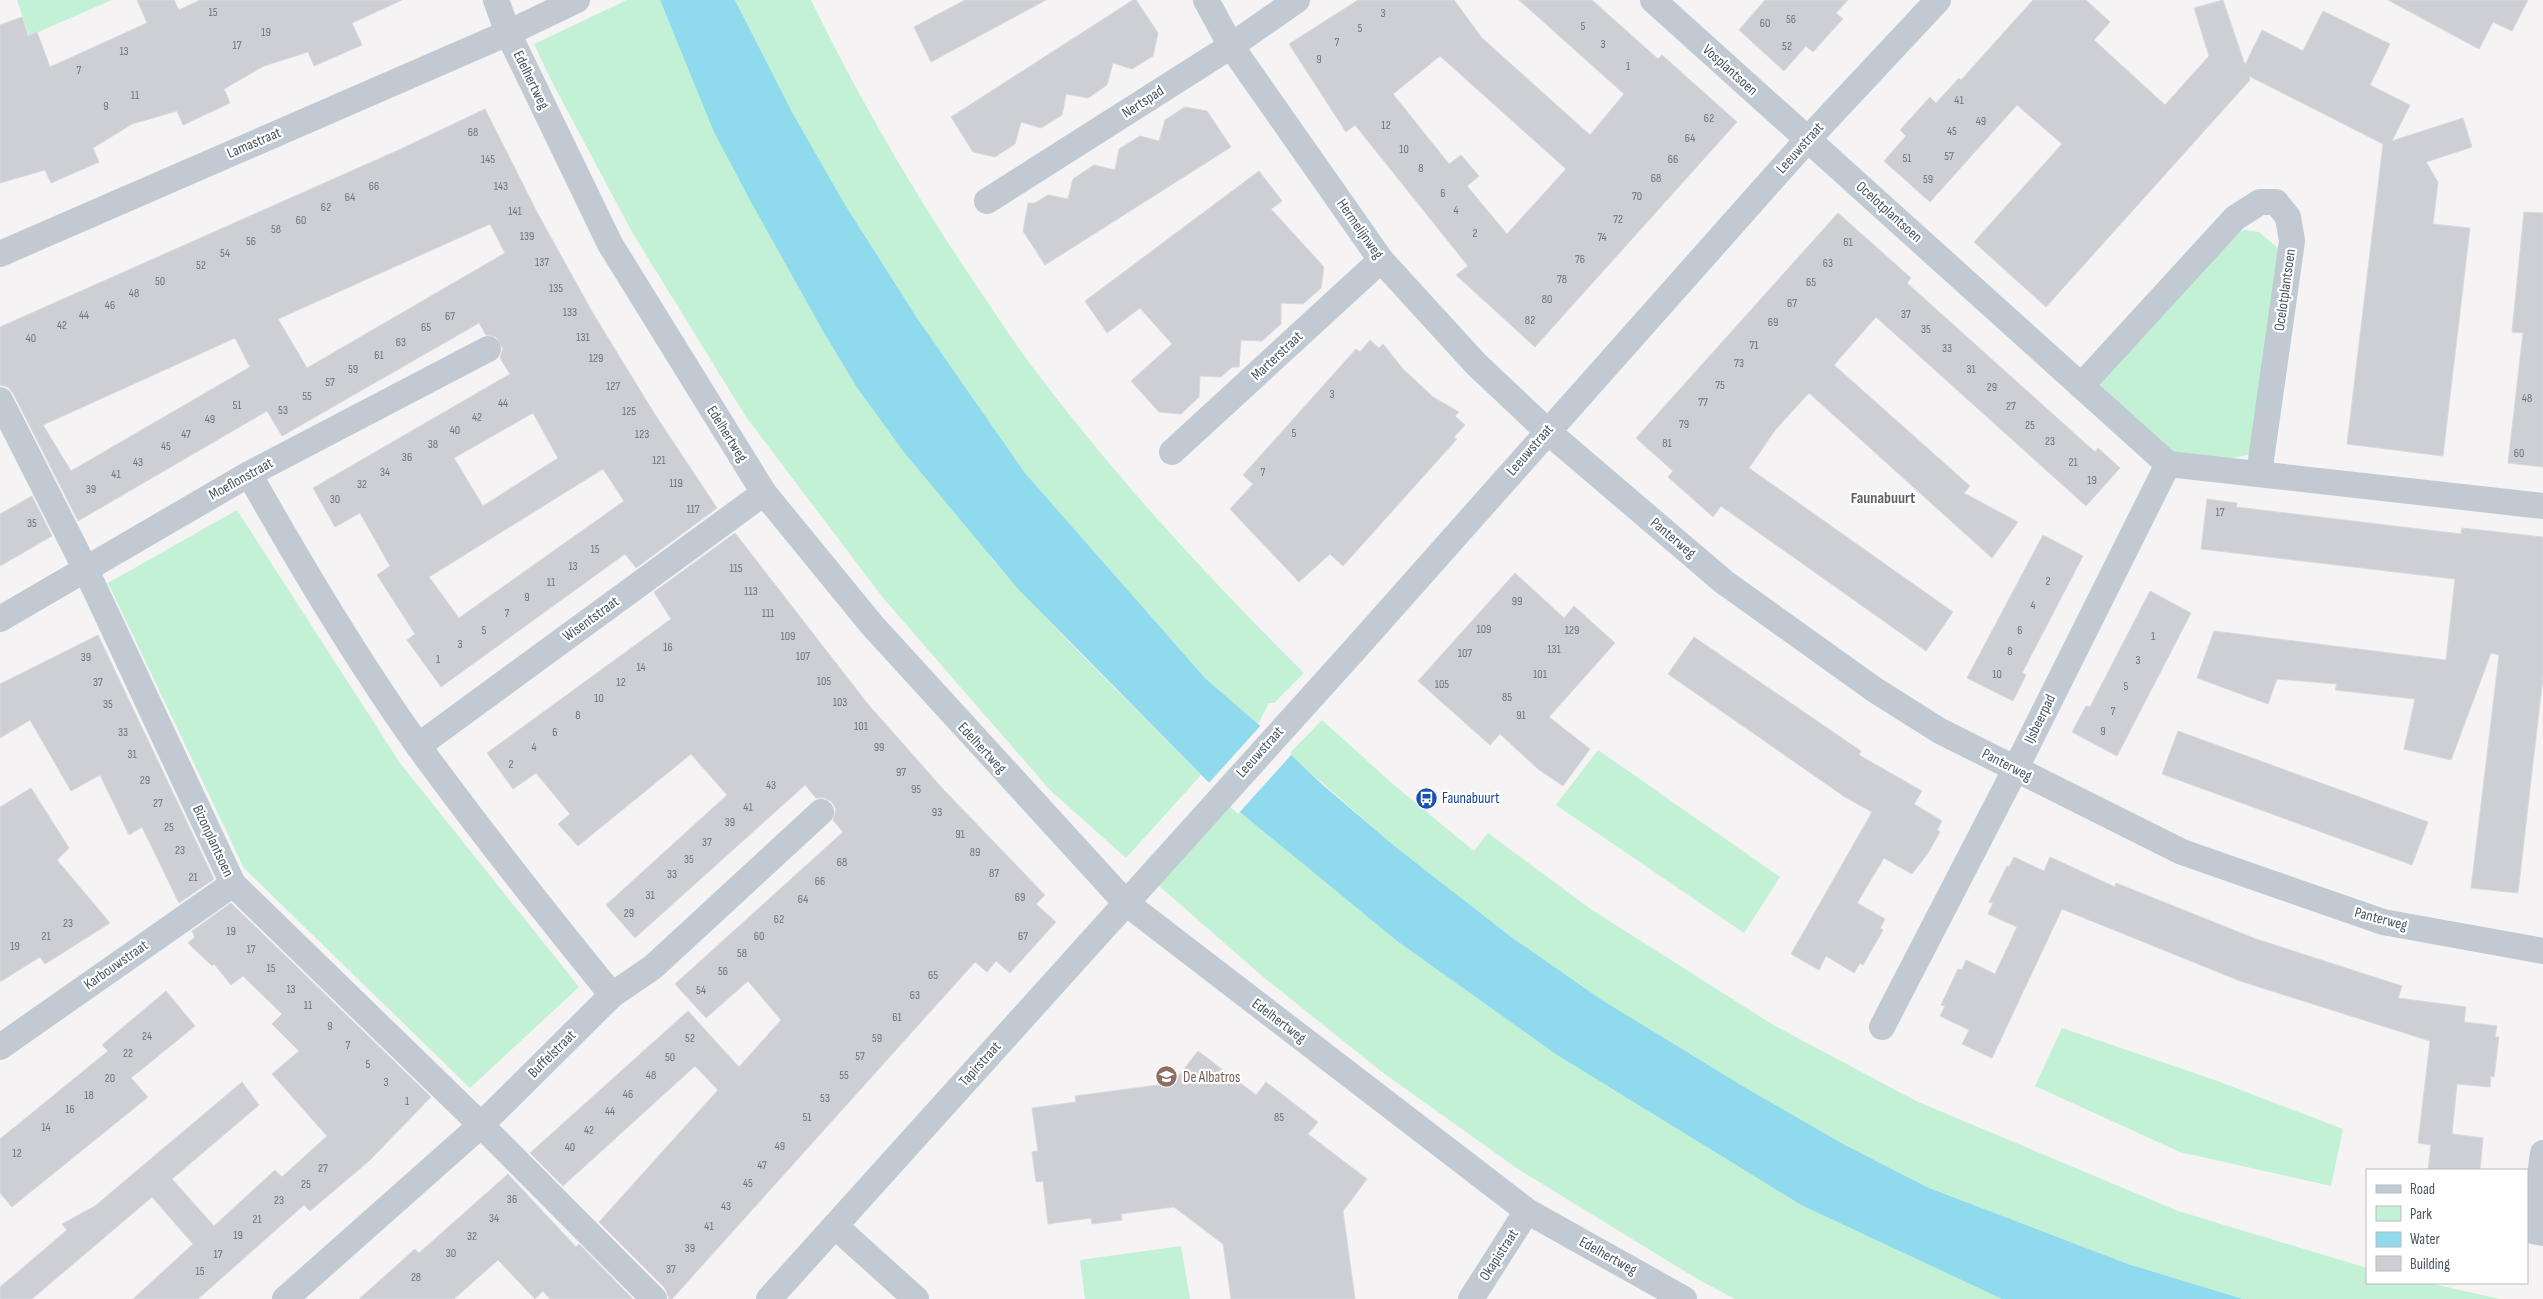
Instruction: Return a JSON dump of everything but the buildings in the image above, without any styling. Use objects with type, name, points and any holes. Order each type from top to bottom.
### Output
[{"type":"street","name":"Edelhertweg","points":[[496,0],[508,33],[610,244],[764,493],[878,632],[1126,904],[1527,1211],[1684,1299]]},
{"type":"street","name":"Lamastraat","points":[[0,254],[508,33],[577,0]]},
{"type":"street","name":"Hermelijnweg","points":[[1206,0],[1231,46],[1381,260],[1476,364],[1547,431]]},
{"type":"street","name":"Nertspad","points":[[987,201],[1231,46],[1297,0]]},
{"type":"street","name":"Vosplantsoen","points":[[1653,0],[1808,139]]},
{"type":"street","name":"Leeuwstraat","points":[[1126,904],[1808,139],[1938,0]]},
{"type":"street","name":"Ocelotplantsoen","points":[[1808,139],[2168,464]]},
{"type":"street","name":"Ocelotplantsoen","points":[[2081,386],[2235,218],[2260,202],[2276,202],[2288,217],[2292,241],[2259,474]]},
{"type":"street","name":"Marterstraat","points":[[1172,452],[1381,260]]},
{"type":"street","name":"Moeflonstraat","points":[[0,619],[249,474],[488,349]]},
{"type":"street","name":"Bizonplantsoen","points":[[0,400],[85,568],[234,884],[481,1125],[654,1299]]},
{"type":"street","name":"Panterweg","points":[[1547,431],[1724,582],[1875,690],[1940,730],[2015,770],[2182,852],[2383,922],[2543,951]]},
{"type":"street","points":[[2168,464],[2543,506]]},
{"type":"street","name":"IJsbeerpad","points":[[1882,1026],[2015,770],[2168,464]]},
{"type":"street","points":[[249,474],[314,587],[418,746],[515,875],[612,996]]},
{"type":"street","name":"Wisentstraat","points":[[418,746],[764,493]]},
{"type":"street","name":"Buffelstraat","points":[[285,1299],[481,1125],[612,996],[653,967],[821,812]]},
{"type":"street","name":"Karbouwstraat","points":[[0,1047],[234,884]]},
{"type":"street","name":"Tapirstraat","points":[[769,1299],[1126,904]]},
{"type":"street","points":[[2543,1153],[2533,1231],[2543,1233]]},
{"type":"street","name":"Okapistraat","points":[[1470,1299],[1527,1211]]},
{"type":"street","points":[[835,1226],[916,1299]]},
{"type":"green space","points":[[17,0],[112,0],[29,36]]},
{"type":"green space","points":[[627,0],[660,0],[687,64],[992,559],[1064,637],[1201,775],[1126,858],[1049,789],[884,599],[746,417],[632,232],[550,78],[534,44]]},
{"type":"green space","points":[[735,0],[811,0],[869,112],[912,185],[1028,361],[1092,443],[1160,522],[1231,599],[1304,673],[1274,703],[1269,703],[1258,724],[1205,678],[1025,473],[917,318],[844,203],[792,112]]},
{"type":"green space","points":[[2245,230],[2259,232],[2279,249],[2254,447],[2247,455],[2227,459],[2172,452],[2110,401],[2100,384],[2233,234]]},
{"type":"green space","points":[[237,510],[400,763],[579,987],[470,1088],[244,868],[108,583]]},
{"type":"green space","points":[[1322,720],[1394,785],[1474,851],[1488,833],[1592,910],[1775,1026],[1916,1101],[2178,1211],[2366,1268],[2366,1284],[2433,1284],[2500,1299],[2243,1299],[2128,1264],[1929,1188],[1845,1145],[1746,1088],[1602,1000],[1510,936],[1397,848],[1289,754]]},
{"type":"green space","points":[[1598,750],[1780,877],[1744,933],[1556,805]]},
{"type":"green space","points":[[1230,804],[1397,941],[1557,1055],[1801,1205],[2002,1299],[1735,1299],[1699,1280],[1518,1169],[1382,1072],[1261,975],[1157,884]]},
{"type":"green space","points":[[2062,1028],[2212,1079],[2343,1129],[2331,1186],[2180,1152],[2035,1086]]},
{"type":"green space","points":[[1181,1246],[1190,1299],[1085,1299],[1080,1260]]},
{"type":"water","points":[[660,0],[735,0],[792,112],[844,203],[917,318],[1025,473],[1205,678],[1258,724],[1324,786],[1397,848],[1510,936],[1602,1000],[1746,1088],[1845,1145],[1929,1188],[2128,1264],[2243,1299],[2002,1299],[1801,1205],[1557,1055],[1397,941],[1230,804],[1018,589],[903,451],[856,386],[823,331],[714,132]]},
{"type":"pier","points":[[1262,724],[1292,754],[1238,814],[1207,785]]},
{"type":"place","name":"Faunabuurt","points":[[1426,798]]},
{"type":"place","name":"De Albatros","points":[[1167,1077]]},
{"type":"district","name":"Faunabuurt","points":[[1883,498]]}]
